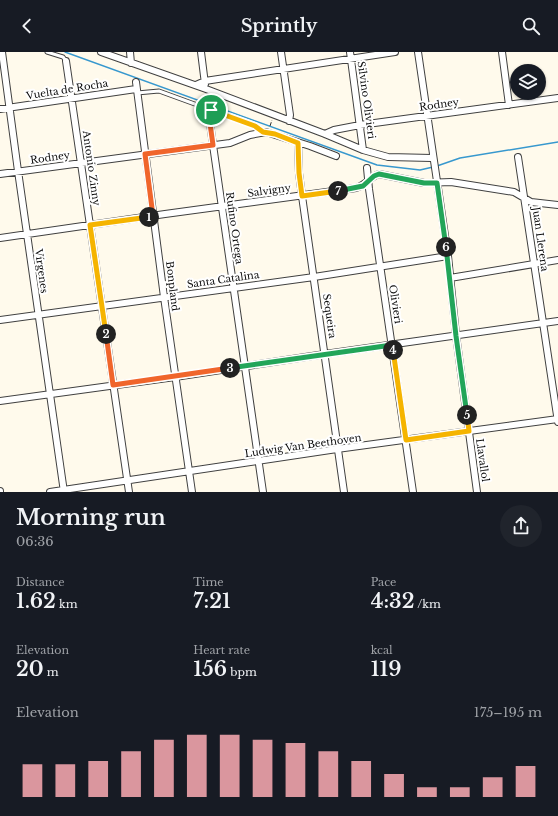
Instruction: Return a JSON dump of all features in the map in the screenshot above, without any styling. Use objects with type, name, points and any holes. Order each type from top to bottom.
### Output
[{"type":"street","name":"Vírgenes","points":[[2,52],[64,491]]},
{"type":"street","points":[[101,52],[196,85],[364,150],[388,156],[432,158]]},
{"type":"street","points":[[130,52],[131,63]]},
{"type":"street","points":[[201,52],[206,89]]},
{"type":"street","points":[[281,52],[290,115],[289,121]]},
{"type":"street","name":"Silvino Olivieri","points":[[350,52],[364,150]]},
{"type":"street","points":[[196,85],[205,81],[396,52]]},
{"type":"street","name":"Llavallol","points":[[418,52],[432,158],[448,256],[456,336],[477,492]]},
{"type":"street","points":[[502,52],[509,105]]},
{"type":"street","name":"Antonio Zinny","points":[[66,61],[129,492]]},
{"type":"street","name":"Vuelta de Rocha","points":[[0,109],[136,88]]},
{"type":"street","name":"Bonpland","points":[[136,88],[192,492]]},
{"type":"street","name":"Rodney","points":[[325,134],[334,130],[360,125],[558,98]]},
{"type":"street","name":"Rufino Ortega","points":[[211,110],[209,116],[263,492]]},
{"type":"street","points":[[266,131],[336,156]]},
{"type":"street","name":"Rodney","points":[[0,174],[230,143],[250,135],[266,131]]},
{"type":"street","name":"Sequeira","points":[[298,143],[299,173],[302,196],[344,492]]},
{"type":"street","name":"Juan Llerena","points":[[518,157],[526,200],[558,422]]},
{"type":"street","name":"Olivieri","points":[[366,168],[413,492]]},
{"type":"street","name":"Salvigny","points":[[0,238],[356,188],[363,186],[374,176],[379,174],[424,183],[451,182],[514,192],[526,200],[536,204],[558,205]]},
{"type":"street","name":"Santa Catalina","points":[[0,320],[314,277],[448,256]]},
{"type":"street","points":[[450,278],[558,260]]},
{"type":"street","points":[[0,402],[558,321]]},
{"type":"street","name":"Ludwig Van Beethoven","points":[[50,492],[338,449],[558,419]]},
{"type":"lane","points":[[47,52],[63,57],[66,61]]},
{"type":"lane","points":[[136,88],[159,92],[266,131]]},
{"type":"path","points":[[266,131],[271,122]]},
{"type":"waterway","points":[[65,52],[377,165],[420,170],[433,167]]},
{"type":"waterway","points":[[437,166],[460,158],[558,142]]},
{"type":"route","points":[[211,110],[255,126],[263,132],[275,134],[298,143],[299,173],[302,196],[363,186],[374,176],[379,174],[424,183],[437,183],[448,256],[456,336],[469,431],[406,440],[392,345],[113,385],[90,225],[153,216],[145,154],[213,145],[209,116],[211,110]]}]
